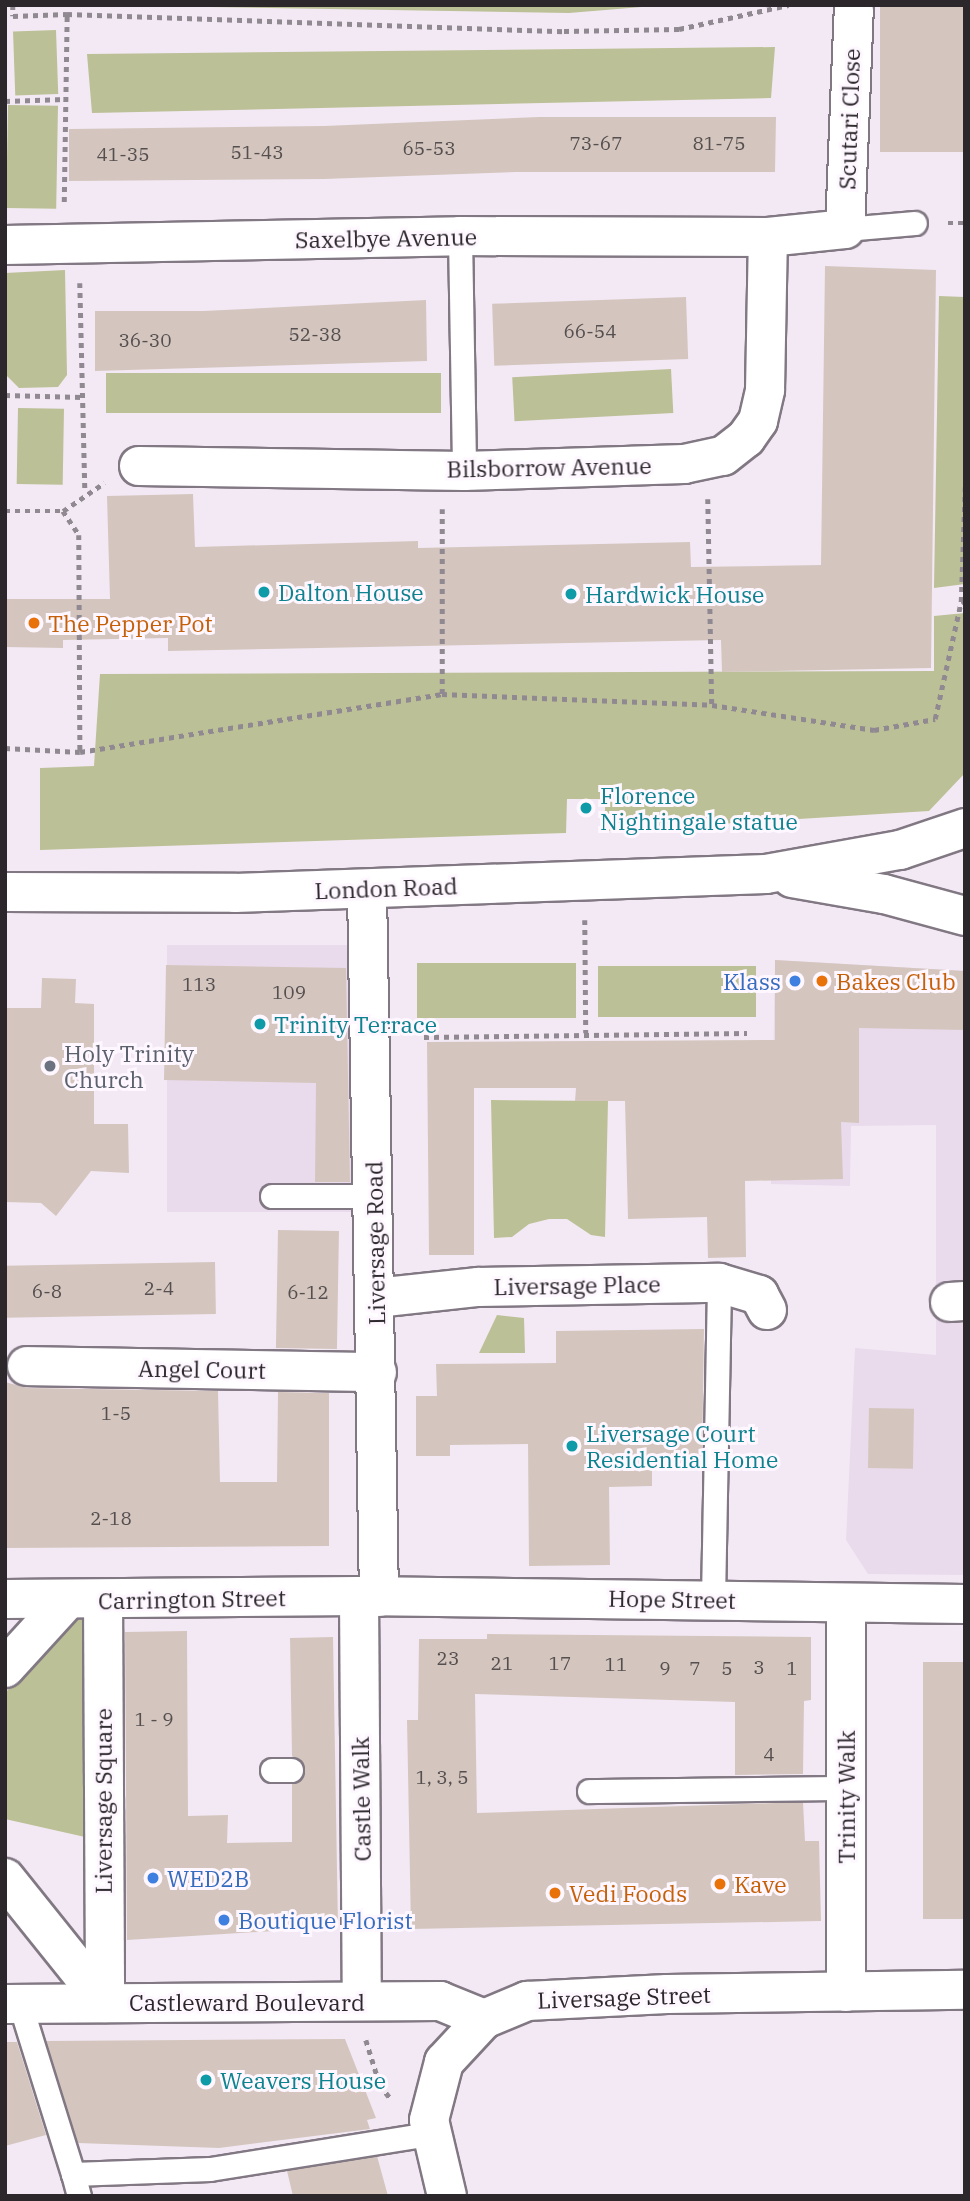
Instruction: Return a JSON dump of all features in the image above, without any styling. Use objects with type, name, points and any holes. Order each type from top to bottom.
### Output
[{"type":"street","name":"Scutari Close","points":[[845,229],[854,9]]},
{"type":"street","name":"Saxelbye Avenue","points":[[5,245],[460,236],[768,237],[845,229]]},
{"type":"street","name":"Bilsborrow Avenue","points":[[139,466],[453,470],[707,461],[733,450],[758,421],[765,390],[768,237]]},
{"type":"street","name":"London Road","points":[[5,892],[367,889],[766,874],[900,850],[965,828]]},
{"type":"street","name":"London Road","points":[[766,874],[884,894],[965,916]]},
{"type":"street","name":"Liversage Road","points":[[367,889],[377,1373],[369,1597]]},
{"type":"street","name":"Liversage Place","points":[[376,1298],[478,1287],[719,1283],[759,1295],[767,1310]]},
{"type":"street","name":"Angel Court","points":[[27,1366],[377,1373]]},
{"type":"street","name":"Hope Street","points":[[369,1597],[965,1604]]},
{"type":"street","name":"Carrington Street","points":[[5,1600],[369,1597]]},
{"type":"street","name":"Castle Walk","points":[[362,2001],[349,1768],[369,1597]]},
{"type":"street","points":[[5,1668],[85,1600]]},
{"type":"street","name":"Liversage Square","points":[[85,1600],[105,2003]]},
{"type":"street","name":"Trinity Walk","points":[[846,1603],[846,1992]]},
{"type":"street","points":[[5,1878],[105,2003]]},
{"type":"street","name":"Liversage Street","points":[[447,2196],[431,2126],[444,2062],[484,2019],[527,2001],[965,1990]]},
{"type":"street","name":"Castleward Boulevard","points":[[13,2004],[440,2001],[484,2019]]},
{"type":"lane","points":[[845,229],[915,223]]},
{"type":"lane","points":[[453,470],[460,236]]},
{"type":"lane","points":[[272,1196],[374,1196]]},
{"type":"lane","points":[[713,1599],[719,1283]]},
{"type":"lane","points":[[589,1791],[846,1788]]},
{"type":"lane","points":[[13,2004],[76,2185],[210,2169],[431,2126]]},
{"type":"path","points":[[13,5],[13,16]]},
{"type":"path","points":[[5,16],[67,14],[641,30],[679,29],[788,5]]},
{"type":"path","points":[[5,511],[63,511],[85,492],[65,99],[67,14]]},
{"type":"path","points":[[5,101],[65,99]]},
{"type":"path","points":[[5,395],[82,397]]},
{"type":"path","points":[[707,461],[712,705]]},
{"type":"path","points":[[442,694],[453,470]]},
{"type":"path","points":[[5,748],[80,752],[442,694],[712,705],[874,730],[935,719],[963,602],[965,486]]},
{"type":"path","points":[[63,511],[79,535],[80,752]]},
{"type":"path","points":[[586,960],[586,1033]]},
{"type":"path","points":[[424,1037],[747,1033]]},
{"type":"path","points":[[362,2001],[366,2045],[380,2085],[397,2105],[431,2126]]},
{"type":"shaded area","points":[[167,945],[360,945],[360,1212],[167,1212]]},
{"type":"shaded area","points":[[775,960],[965,971],[965,1575],[868,1574],[846,1540],[855,1348],[936,1355],[936,1125],[851,1126],[850,1186],[771,1184]]},
{"type":"green space","points":[[83,5],[666,5],[569,13]]},
{"type":"green space","points":[[56,30],[58,94],[15,95],[13,32]]},
{"type":"green space","points":[[775,47],[771,98],[92,113],[87,54]]},
{"type":"green space","points":[[8,105],[58,106],[56,209],[6,208]]},
{"type":"green space","points":[[65,270],[67,375],[58,387],[19,388],[7,376],[5,273]]},
{"type":"green space","points":[[939,296],[965,297],[965,584],[934,588]]},
{"type":"green space","points":[[671,369],[673,413],[515,421],[512,377]]},
{"type":"green space","points":[[106,373],[441,373],[441,413],[106,413]]},
{"type":"green space","points":[[18,408],[64,409],[63,485],[17,484]]},
{"type":"green space","points":[[965,613],[965,773],[929,811],[605,831],[605,799],[567,799],[566,833],[40,850],[40,768],[94,766],[100,674],[934,671],[934,616]]},
{"type":"green space","points":[[417,963],[576,963],[576,1018],[417,1018]]},
{"type":"green space","points":[[598,966],[756,966],[756,1017],[598,1017]]},
{"type":"green space","points":[[491,1100],[608,1101],[605,1237],[591,1235],[567,1219],[549,1219],[529,1224],[512,1237],[494,1238]]},
{"type":"green space","points":[[497,1315],[524,1318],[525,1353],[479,1353]]},
{"type":"green space","points":[[81,1615],[90,1616],[85,1837],[5,1819],[5,1693]]},
{"type":"building","points":[[880,5],[965,5],[965,152],[880,152]]},
{"type":"building","points":[[539,117],[776,117],[775,172],[516,172],[324,179],[69,181],[69,129],[324,126]]},
{"type":"building","points":[[825,266],[936,270],[931,668],[722,672],[721,640],[168,651],[168,638],[63,640],[63,648],[5,647],[5,599],[110,599],[107,496],[193,494],[195,547],[418,541],[418,548],[690,542],[691,567],[821,565]]},
{"type":"building","points":[[686,297],[688,359],[494,366],[492,304]]},
{"type":"building","points":[[426,300],[427,361],[95,371],[95,311],[203,311]]},
{"type":"building","points":[[775,960],[965,971],[965,1030],[859,1028],[859,1123],[841,1122],[843,1179],[745,1181],[746,1257],[708,1258],[707,1217],[628,1219],[625,1101],[575,1101],[576,1088],[474,1088],[474,1255],[429,1255],[427,1042],[775,1040]]},
{"type":"building","name":"Trinity Terrace","points":[[166,965],[346,968],[350,1182],[315,1182],[316,1083],[164,1080]]},
{"type":"building","name":"Holy Trinity Church","points":[[42,978],[76,979],[75,1003],[94,1004],[94,1124],[128,1124],[129,1173],[91,1171],[56,1216],[41,1203],[5,1202],[5,1008],[41,1008]]},
{"type":"building","points":[[278,1230],[339,1231],[337,1349],[276,1348]]},
{"type":"building","points":[[215,1262],[216,1314],[6,1318],[5,1266]]},
{"type":"building","name":"Liversage Court Residential Home","points":[[704,1329],[702,1463],[652,1463],[652,1486],[609,1487],[610,1565],[529,1566],[528,1444],[450,1445],[450,1456],[416,1456],[416,1396],[437,1396],[436,1364],[556,1363],[556,1331]]},
{"type":"building","points":[[5,1382],[27,1388],[218,1391],[220,1482],[277,1482],[278,1392],[329,1393],[329,1546],[5,1548]]},
{"type":"building","points":[[869,1408],[914,1409],[913,1469],[868,1468]]},
{"type":"building","points":[[187,1631],[188,1816],[228,1815],[227,1843],[292,1842],[292,1784],[303,1778],[305,1769],[292,1756],[290,1638],[333,1637],[338,1927],[127,1940],[125,1632]]},
{"type":"building","points":[[487,1634],[811,1637],[811,1700],[804,1701],[803,1774],[735,1775],[735,1702],[475,1694],[477,1813],[803,1802],[805,1841],[819,1841],[821,1921],[411,1929],[407,1720],[418,1720],[419,1639],[487,1639]]},
{"type":"building","points":[[923,1662],[965,1662],[965,1919],[923,1919]]},
{"type":"building","name":"Weavers House","points":[[345,2039],[376,2118],[367,2120],[370,2129],[219,2148],[78,2143],[46,2041]]},
{"type":"building","points":[[5,2042],[17,2042],[46,2135],[5,2146]]},
{"type":"building","points":[[377,2156],[388,2196],[293,2196],[287,2171]]},
{"type":"place","name":"Dalton House","points":[[264,592]]},
{"type":"place","name":"Hardwick House","points":[[571,594]]},
{"type":"place","name":"The Pepper Pot","points":[[34,623]]},
{"type":"place","name":"Florence Nightingale statue","points":[[586,808]]},
{"type":"place","name":"Klass","points":[[795,981]]},
{"type":"place","name":"Bakes Club","points":[[822,981]]},
{"type":"place","name":"Trinity Terrace","points":[[260,1024]]},
{"type":"place","name":"Holy Trinity Church","points":[[50,1066]]},
{"type":"place","name":"Liversage Court Residential Home","points":[[572,1446]]},
{"type":"place","name":"WED2B","points":[[153,1878]]},
{"type":"place","name":"Kave","points":[[720,1884]]},
{"type":"place","name":"Vedi Foods","points":[[555,1893]]},
{"type":"place","name":"Boutique Florist","points":[[224,1920]]},
{"type":"place","name":"Weavers House","points":[[206,2080]]}]
